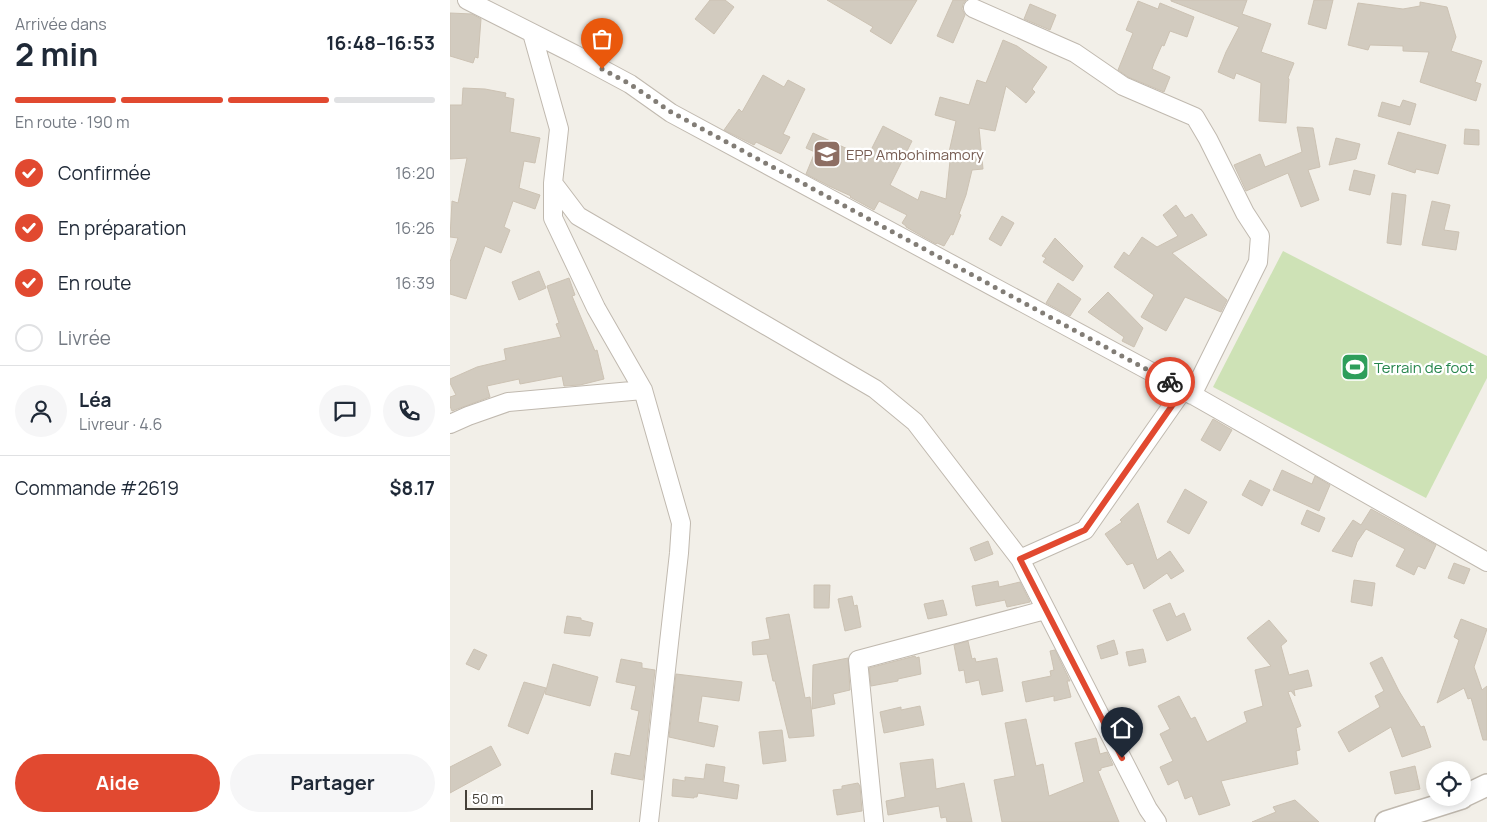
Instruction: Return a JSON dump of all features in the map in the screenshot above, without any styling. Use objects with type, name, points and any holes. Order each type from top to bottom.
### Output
[{"type":"street","points":[[467,0],[630,84],[671,112],[1187,393],[1487,562]]},
{"type":"street","points":[[973,8],[1075,53],[1123,86],[1195,117],[1245,213],[1260,236],[1258,262],[1187,393],[1085,530],[1020,559]]},
{"type":"street","points":[[532,33],[559,129],[553,183],[553,218],[596,308],[644,390],[681,522],[648,822]]},
{"type":"street","points":[[553,183],[578,216],[876,389],[915,422],[1020,559],[1148,809],[1157,822]]},
{"type":"street","points":[[450,424],[508,402],[644,390]]},
{"type":"street","points":[[874,822],[858,660],[1045,610]]},
{"type":"street","points":[[1471,793],[1487,785]]},
{"type":"street","points":[[1386,822],[1435,806]]},
{"type":"green space","name":"Terrain de foot","points":[[1283,251],[1487,356],[1487,378],[1426,498],[1213,387]]},
{"type":"building","points":[[710,0],[725,0],[734,7],[714,34],[695,19]]},
{"type":"building","points":[[827,0],[917,0],[891,44],[870,31],[873,27]]},
{"type":"building","points":[[953,0],[966,0],[962,9],[965,15],[953,43],[937,36]]},
{"type":"building","points":[[1171,0],[1247,0],[1242,14],[1271,24],[1261,52],[1294,63],[1288,78],[1286,123],[1259,121],[1261,83],[1236,73],[1234,79],[1218,72],[1239,27]]},
{"type":"building","points":[[1314,0],[1333,0],[1326,29],[1308,24]]},
{"type":"building","points":[[1138,1],[1158,9],[1160,3],[1194,17],[1187,37],[1170,31],[1154,63],[1152,69],[1170,77],[1164,92],[1128,77],[1118,70],[1133,33],[1126,30]]},
{"type":"building","points":[[1420,2],[1447,7],[1456,37],[1451,51],[1482,61],[1475,82],[1481,84],[1476,101],[1420,82],[1429,52],[1403,51],[1403,46],[1370,45],[1368,50],[1348,45],[1358,3],[1403,9],[1420,6]]},
{"type":"building","points":[[1030,4],[1056,15],[1050,30],[1024,19]]},
{"type":"building","points":[[450,13],[472,14],[481,19],[478,58],[475,57],[473,63],[450,56]]},
{"type":"building","points":[[1003,40],[1017,46],[1047,67],[1032,89],[1035,92],[1026,103],[1006,86],[995,131],[979,128],[983,169],[972,170],[959,214],[961,215],[953,235],[951,234],[944,246],[936,244],[906,227],[902,223],[907,215],[879,201],[874,210],[851,196],[806,174],[815,152],[806,148],[813,133],[867,158],[883,126],[912,141],[890,185],[918,200],[921,191],[946,199],[950,161],[947,161],[956,121],[935,115],[940,97],[969,105],[977,80],[986,83]]},
{"type":"building","points":[[763,75],[784,87],[788,80],[805,89],[783,134],[790,137],[781,154],[756,142],[754,145],[724,130],[739,109],[742,112]]},
{"type":"building","points":[[463,88],[485,89],[506,93],[505,97],[514,99],[510,132],[540,138],[535,163],[524,161],[519,188],[540,195],[535,209],[513,201],[504,227],[510,230],[501,253],[485,246],[466,299],[450,294],[450,262],[458,238],[450,237],[452,201],[458,203],[467,158],[450,159],[450,105],[462,105]]},
{"type":"building","points":[[1403,100],[1416,104],[1410,125],[1378,116],[1382,102],[1400,107]]},
{"type":"building","points":[[1297,127],[1313,128],[1320,167],[1308,170],[1319,200],[1301,207],[1288,173],[1246,191],[1234,165],[1260,154],[1265,167],[1302,152]]},
{"type":"building","points":[[1465,129],[1479,130],[1479,145],[1464,144]]},
{"type":"building","points":[[1398,132],[1446,145],[1438,174],[1416,169],[1415,173],[1388,164]]},
{"type":"building","points":[[1336,138],[1360,144],[1356,159],[1329,165]]},
{"type":"building","points":[[1354,170],[1375,175],[1370,195],[1349,190]]},
{"type":"building","points":[[1392,193],[1406,195],[1401,245],[1387,243]]},
{"type":"building","points":[[1432,201],[1450,205],[1444,230],[1459,232],[1456,250],[1422,245]]},
{"type":"building","points":[[1176,205],[1185,218],[1192,214],[1207,235],[1172,253],[1227,300],[1221,312],[1185,297],[1166,331],[1141,317],[1154,295],[1114,267],[1124,252],[1129,256],[1142,237],[1157,247],[1178,236],[1163,215]]},
{"type":"building","points":[[1002,216],[1014,223],[1001,246],[989,239]]},
{"type":"building","points":[[1055,238],[1083,266],[1073,281],[1043,262],[1046,258],[1042,256]]},
{"type":"building","points":[[539,271],[546,288],[519,300],[512,282]]},
{"type":"building","points":[[569,278],[575,295],[572,296],[595,351],[597,350],[604,379],[580,385],[564,386],[562,376],[520,384],[519,379],[487,386],[490,397],[452,411],[450,397],[456,395],[450,379],[477,367],[506,360],[504,349],[561,337],[556,324],[559,323],[547,286]]},
{"type":"building","points":[[1058,283],[1081,299],[1070,316],[1046,303]]},
{"type":"building","points":[[1108,292],[1143,328],[1134,347],[1122,341],[1124,337],[1088,312]]},
{"type":"building","points":[[1213,419],[1232,430],[1220,451],[1201,440]]},
{"type":"building","points":[[1282,470],[1312,484],[1315,476],[1330,485],[1319,511],[1273,490]]},
{"type":"building","points":[[1250,480],[1270,490],[1262,506],[1242,495]]},
{"type":"building","points":[[1185,489],[1207,502],[1189,534],[1167,522]]},
{"type":"building","points":[[1138,503],[1157,560],[1170,551],[1184,571],[1171,579],[1167,573],[1144,589],[1133,563],[1127,565],[1105,534],[1122,522],[1120,520]]},
{"type":"building","points":[[1371,509],[1436,545],[1425,569],[1418,566],[1414,575],[1396,566],[1405,549],[1366,529],[1357,542],[1352,557],[1332,551],[1353,520],[1361,525]]},
{"type":"building","points":[[1307,510],[1325,518],[1319,532],[1301,524]]},
{"type":"building","points":[[988,541],[993,554],[975,561],[970,548]]},
{"type":"building","points":[[1454,563],[1470,569],[1464,584],[1448,578]]},
{"type":"building","points":[[1354,580],[1375,583],[1372,606],[1351,602]]},
{"type":"building","points":[[998,581],[999,587],[1020,582],[1030,602],[1007,607],[1005,600],[976,606],[972,586]]},
{"type":"building","points":[[814,585],[830,585],[829,608],[814,608]]},
{"type":"building","points":[[852,596],[854,606],[857,605],[861,627],[845,631],[838,599]]},
{"type":"building","points":[[943,600],[947,615],[928,619],[924,604]]},
{"type":"building","points":[[1170,603],[1176,617],[1184,613],[1191,630],[1167,641],[1153,610]]},
{"type":"building","points":[[789,614],[805,698],[810,697],[814,736],[789,738],[767,654],[753,655],[752,642],[770,639],[766,618]]},
{"type":"building","points":[[567,616],[581,618],[581,620],[593,623],[590,636],[564,633]]},
{"type":"building","points":[[1461,619],[1487,629],[1474,667],[1482,690],[1487,686],[1487,740],[1483,740],[1471,698],[1468,699],[1464,688],[1437,703],[1459,640],[1454,637]]},
{"type":"building","points":[[1269,620],[1287,641],[1281,646],[1289,675],[1308,670],[1312,686],[1294,690],[1295,696],[1291,691],[1288,692],[1301,726],[1296,728],[1300,750],[1296,751],[1298,764],[1221,781],[1230,805],[1199,815],[1192,796],[1185,799],[1178,780],[1168,785],[1160,767],[1173,761],[1160,734],[1170,729],[1158,706],[1179,696],[1191,719],[1195,717],[1207,742],[1247,722],[1244,712],[1263,706],[1255,670],[1271,666],[1247,638]]},
{"type":"building","points":[[1114,640],[1118,654],[1101,659],[1097,646]]},
{"type":"building","points":[[968,641],[972,659],[975,658],[976,662],[997,658],[1003,691],[982,695],[979,680],[966,683],[964,670],[959,671],[954,645]]},
{"type":"building","points":[[474,649],[487,655],[479,670],[466,664]]},
{"type":"building","points":[[1143,649],[1146,662],[1129,666],[1126,652]]},
{"type":"building","points":[[1055,650],[1070,681],[1067,681],[1071,697],[1054,701],[1054,696],[1026,702],[1022,682],[1051,676],[1050,671],[1054,670],[1050,651]]},
{"type":"building","points":[[915,656],[916,658],[919,657],[921,674],[871,686],[869,668]]},
{"type":"building","points":[[1382,657],[1399,691],[1421,727],[1424,726],[1431,747],[1402,757],[1391,727],[1349,752],[1338,732],[1380,707],[1375,696],[1384,691],[1370,663]]},
{"type":"building","points":[[848,658],[850,690],[833,694],[835,704],[812,709],[813,665]]},
{"type":"building","points":[[621,659],[642,663],[642,668],[655,670],[643,780],[611,774],[615,753],[630,756],[639,711],[631,709],[636,686],[616,682]]},
{"type":"building","points":[[553,664],[598,677],[590,706],[545,694]]},
{"type":"building","points":[[676,674],[742,682],[739,701],[702,696],[698,722],[718,726],[714,747],[669,737]]},
{"type":"building","points":[[524,682],[546,688],[528,734],[508,726]]},
{"type":"building","points":[[920,706],[924,725],[884,733],[880,712],[901,707],[901,710]]},
{"type":"building","points":[[1026,719],[1036,766],[1043,764],[1049,796],[1084,782],[1075,743],[1096,738],[1100,754],[1107,752],[1113,765],[1101,768],[1098,771],[1119,822],[1002,822],[994,780],[1015,776],[1005,723]]},
{"type":"building","points":[[782,730],[786,761],[763,764],[759,732]]},
{"type":"building","points":[[491,746],[501,765],[450,793],[450,767]]},
{"type":"building","points":[[933,759],[936,789],[964,783],[972,822],[947,822],[946,817],[941,818],[939,806],[888,815],[886,801],[905,797],[900,763]]},
{"type":"building","points":[[706,764],[725,767],[723,782],[739,785],[737,799],[698,793],[697,797],[694,798],[672,796],[673,779],[685,781],[685,777],[704,779]]},
{"type":"building","points":[[1415,766],[1420,789],[1395,794],[1390,772]]},
{"type":"building","points":[[858,783],[860,786],[862,811],[837,815],[833,790]]},
{"type":"building","points":[[1295,800],[1319,822],[1252,822],[1276,812],[1273,807]]},
{"type":"way so far","points":[[602,69],[630,84],[671,112],[1170,382]]},
{"type":"place","name":"EPP Ambohimamory","points":[[827,154]]},
{"type":"place","name":"Terrain de foot","points":[[1355,367]]},
{"type":"route","points":[[1122,758],[1020,559],[1085,530],[1183,390],[1170,382]]}]
